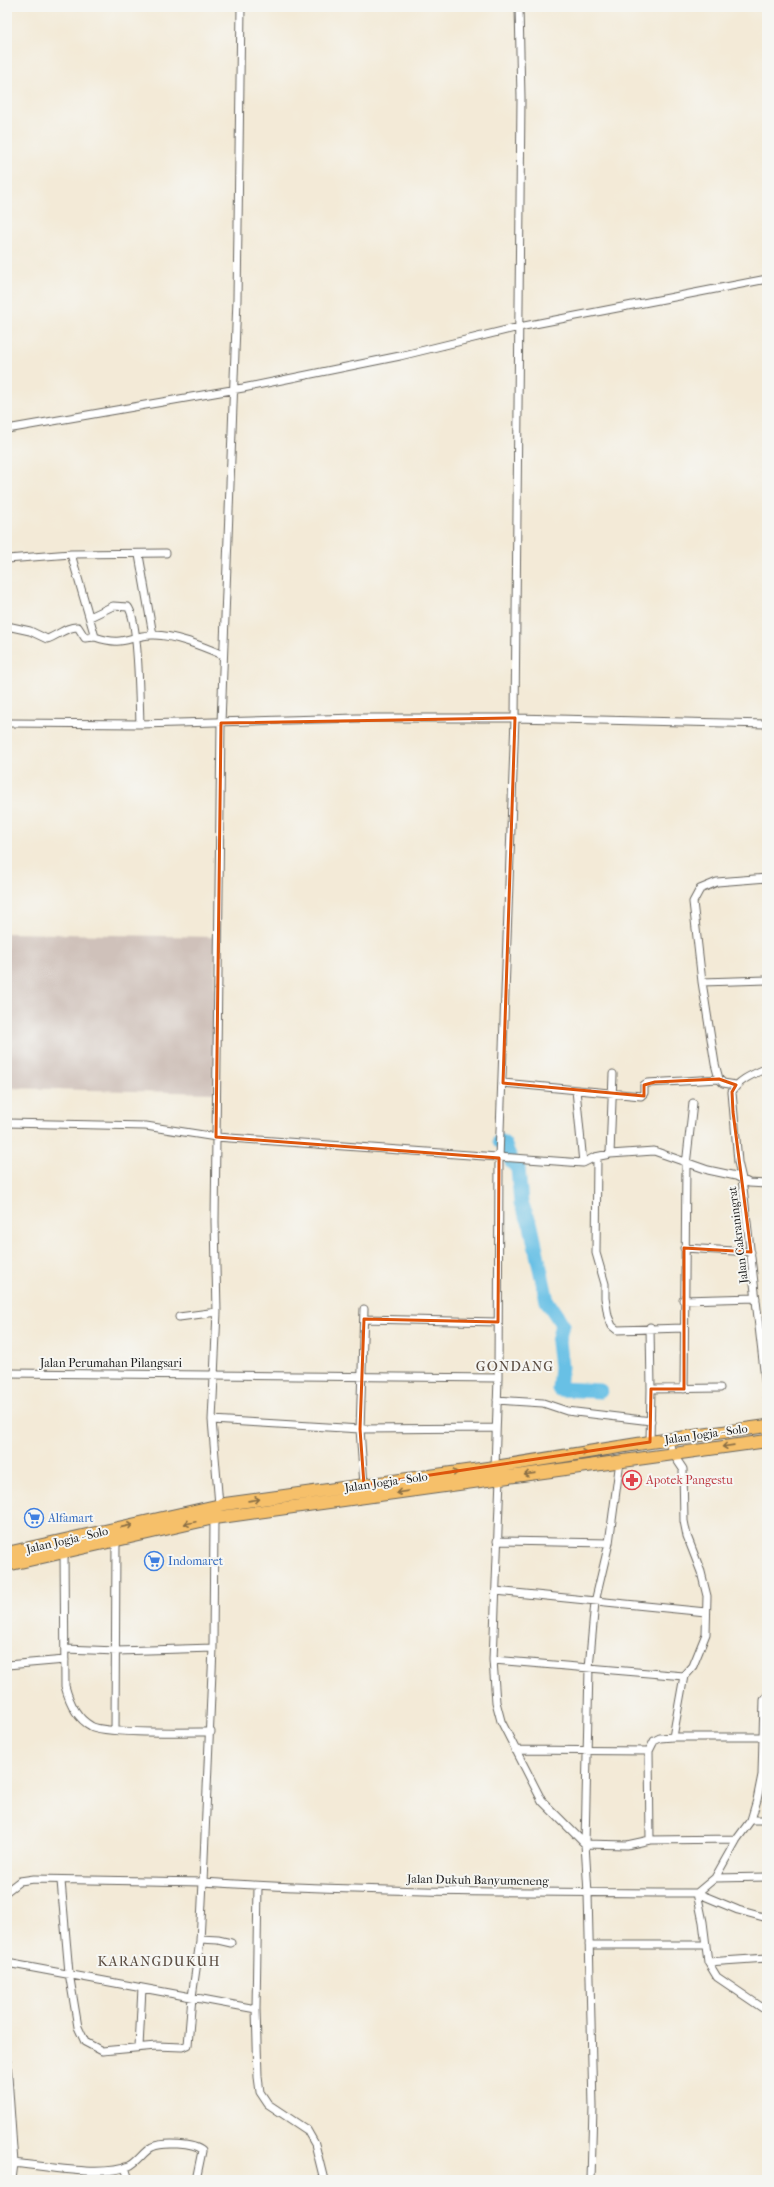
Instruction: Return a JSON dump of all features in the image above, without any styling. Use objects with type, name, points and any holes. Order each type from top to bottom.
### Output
[{"type":"highway","name":"Jalan Jogja - Solo","points":[[7,1565],[214,1518],[497,1473],[668,1439],[767,1426]]},
{"type":"highway","name":"Jalan Jogja - Solo","points":[[7,1553],[219,1506],[364,1485],[620,1461],[767,1441]]},
{"type":"street","points":[[219,1506],[212,1420],[215,1374],[216,1312],[216,1137],[221,723],[234,389],[241,7]]},
{"type":"street","points":[[519,7],[521,98],[515,718],[503,1083],[499,1158],[498,1378],[495,1428],[497,1540],[493,1660],[496,1702],[501,1722],[542,1801],[585,1844],[627,1845],[650,1840],[737,1839]]},
{"type":"street","points":[[7,428],[93,415],[234,389],[400,356],[519,327],[767,279]]},
{"type":"street","points":[[7,559],[71,554],[139,555],[166,553]]},
{"type":"street","points":[[71,554],[96,637]]},
{"type":"street","points":[[139,555],[153,635]]},
{"type":"street","points":[[90,617],[113,606],[128,607],[131,611],[135,639],[140,724]]},
{"type":"street","points":[[7,626],[30,631],[47,638],[56,636],[69,628],[78,627],[85,638],[96,637],[108,642],[153,635],[194,642],[223,655]]},
{"type":"street","points":[[7,723],[140,724],[221,723],[357,718],[515,718],[767,724]]},
{"type":"street","points":[[767,878],[717,882],[700,889],[693,902],[702,982],[714,1064],[719,1079],[723,1083],[736,1085],[767,1068]]},
{"type":"street","points":[[702,982],[767,980]]},
{"type":"street","points":[[610,1154],[613,1074]]},
{"type":"street","points":[[503,1083],[643,1095],[644,1085],[648,1083],[719,1079]]},
{"type":"street","name":"Jalan Cakraningrat","points":[[736,1085],[732,1092],[733,1112],[738,1162],[742,1179],[751,1252],[767,1396]]},
{"type":"street","points":[[576,1090],[582,1163]]},
{"type":"street","points":[[684,1388],[684,1248],[686,1161],[693,1103]]},
{"type":"street","points":[[7,1123],[146,1126],[216,1137],[582,1163],[610,1154],[654,1151],[742,1179],[749,1183],[767,1184]]},
{"type":"street","points":[[598,1157],[596,1248],[598,1261],[606,1284],[604,1298],[612,1326],[617,1330],[650,1327],[684,1328]]},
{"type":"street","points":[[684,1248],[751,1252]]},
{"type":"street","points":[[684,1300],[756,1298]]},
{"type":"street","points":[[364,1309],[360,1429],[364,1485]]},
{"type":"street","points":[[178,1317],[216,1312]]},
{"type":"street","points":[[364,1319],[498,1322]]},
{"type":"street","points":[[650,1327],[650,1442]]},
{"type":"street","name":"Jalan Perumahan Pilangsari","points":[[7,1373],[215,1374],[362,1378],[498,1378]]},
{"type":"street","points":[[651,1390],[720,1388]]},
{"type":"street","points":[[497,1400],[543,1403],[567,1411],[651,1421]]},
{"type":"street","points":[[212,1420],[360,1429],[495,1428]]},
{"type":"street","points":[[668,1439],[673,1454],[683,1469],[684,1521],[687,1536],[701,1572],[707,1596],[706,1634],[693,1666],[684,1676],[673,1737]]},
{"type":"street","points":[[591,2180],[593,2107],[588,1893],[585,1844],[589,1668],[594,1602],[609,1543],[620,1461]]},
{"type":"street","points":[[61,1881],[70,1974],[78,2027],[85,2042],[102,2051],[139,2047],[182,2047],[188,2045],[192,1997],[200,1939],[204,1882],[211,1732],[214,1518]]},
{"type":"street","points":[[115,1730],[117,1650],[116,1540]]},
{"type":"street","points":[[497,1540],[609,1543]]},
{"type":"street","points":[[64,1551],[65,1686],[68,1701],[78,1716],[91,1727],[115,1730],[211,1732]]},
{"type":"street","points":[[496,1591],[706,1612]]},
{"type":"street","points":[[65,1649],[117,1650],[213,1648]]},
{"type":"street","points":[[7,1665],[65,1660]]},
{"type":"street","points":[[493,1660],[684,1676]]},
{"type":"street","points":[[697,1893],[715,1878],[737,1839],[751,1820],[758,1800],[765,1759],[763,1737],[764,1700],[767,1696]]},
{"type":"street","points":[[650,1840],[649,1751],[654,1741],[660,1738],[673,1737],[763,1737]]},
{"type":"street","points":[[516,1750],[587,1749],[649,1751]]},
{"type":"street","points":[[751,1820],[767,1820]]},
{"type":"street","points":[[715,1878],[767,1876]]},
{"type":"street","name":"Jalan Dukuh Banyumeneng","points":[[7,1891],[20,1881],[61,1881],[204,1882],[258,1886],[588,1893],[697,1893]]},
{"type":"street","points":[[258,1886],[256,2009],[258,2077],[260,2092],[268,2104],[307,2130],[315,2144],[322,2166],[324,2180]]},
{"type":"street","points":[[697,1893],[738,1910],[767,1918]]},
{"type":"street","points":[[697,1893],[708,1962],[717,1977],[737,1993],[767,2011]]},
{"type":"street","points":[[200,1939],[230,1943]]},
{"type":"street","points":[[589,1945],[706,1945]]},
{"type":"street","points":[[708,1962],[767,1958]]},
{"type":"street","points":[[7,1963],[256,2009]]},
{"type":"street","points":[[139,2047],[142,1988]]},
{"type":"street","points":[[7,2062],[14,2163],[12,2180]]},
{"type":"street","points":[[7,2168],[14,2163],[92,2171],[112,2171],[130,2166],[154,2146],[169,2144],[184,2145],[202,2151],[196,2180]]},
{"type":"street","points":[[125,2167],[129,2180]]},
{"type":"highlighted area","points":[[515,718],[503,1083],[644,1096],[644,1085],[655,1082],[719,1079],[736,1085],[732,1092],[733,1112],[751,1252],[684,1248],[684,1389],[651,1389],[650,1442],[364,1485],[360,1429],[364,1319],[498,1322],[499,1158],[216,1137],[221,723]]},
{"type":"shaded area","points":[[7,933],[215,937],[214,1093],[7,1088]]},
{"type":"waterway","points":[[500,1141],[504,1144],[512,1162],[518,1168],[521,1203],[531,1226],[547,1301],[562,1324],[558,1342],[561,1367],[559,1389],[600,1391]]},
{"type":"place","name":"Apotek Pangestu","points":[[632,1480]]},
{"type":"place","name":"Alfamart","points":[[34,1518]]},
{"type":"place","name":"Indomaret","points":[[154,1561]]},
{"type":"district","name":"GONDANG","points":[[515,1366]]},
{"type":"district","name":"KARANGDUKUH","points":[[159,1961]]}]
